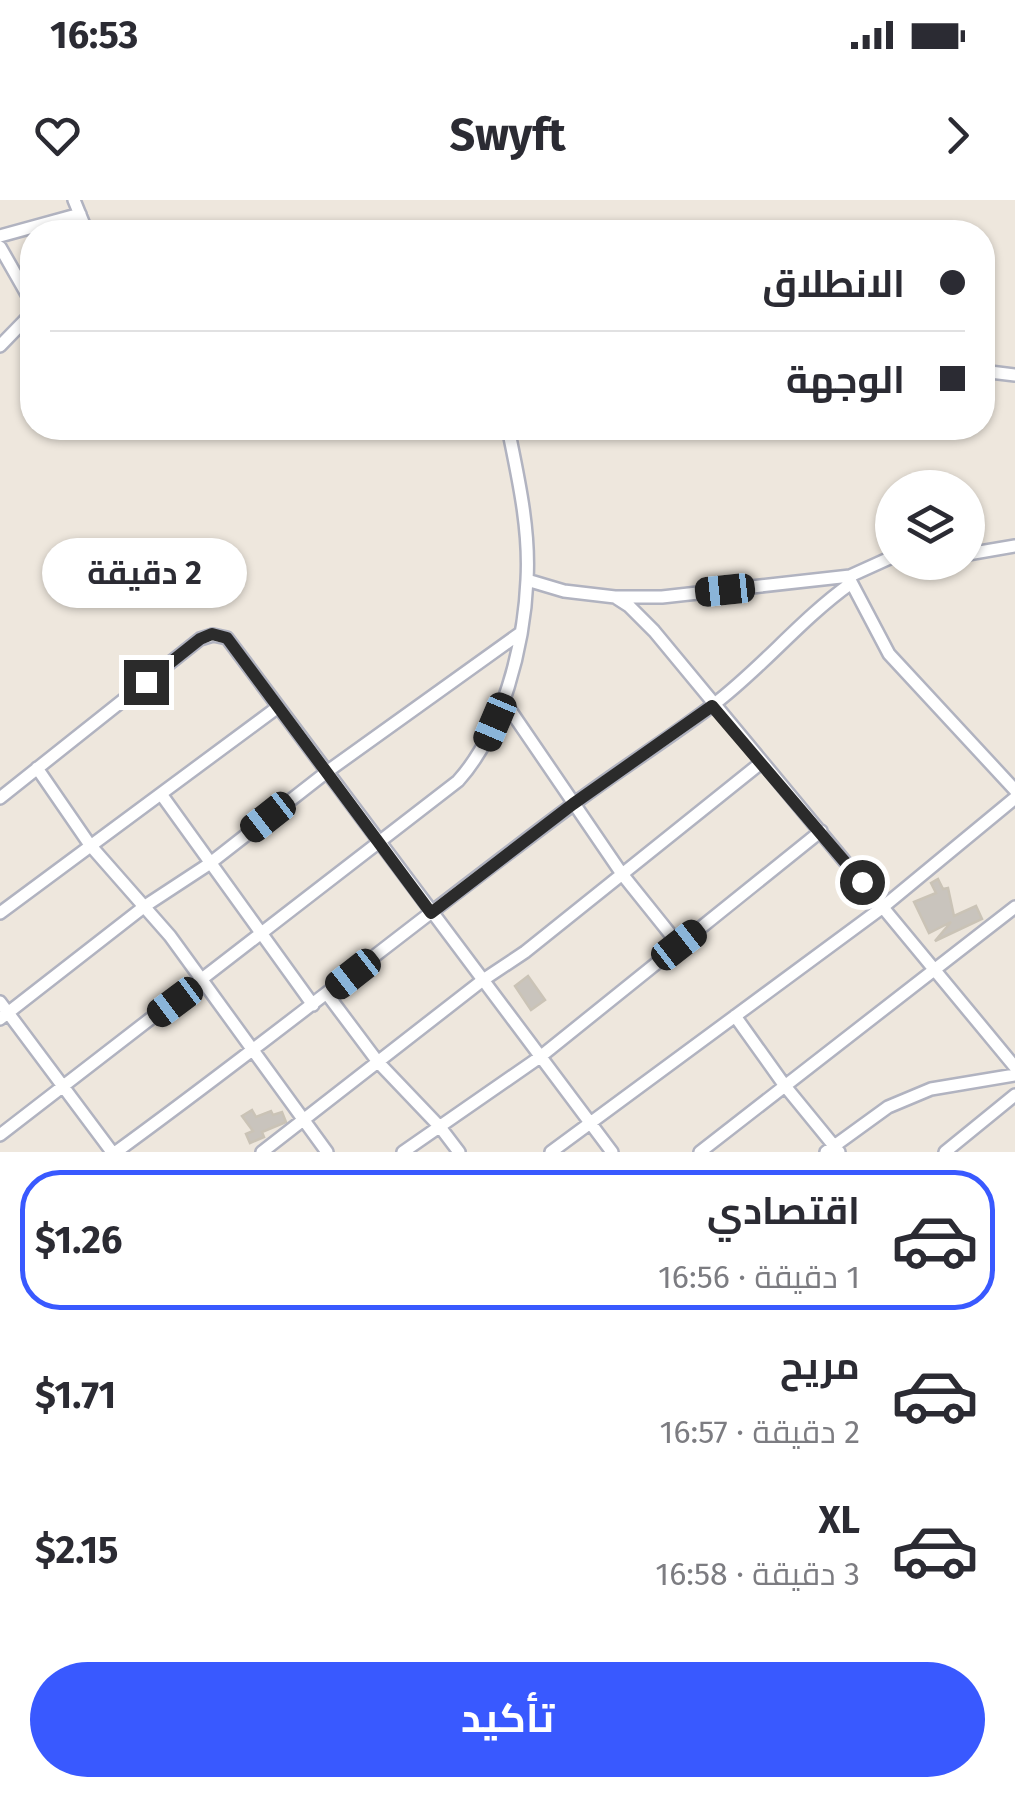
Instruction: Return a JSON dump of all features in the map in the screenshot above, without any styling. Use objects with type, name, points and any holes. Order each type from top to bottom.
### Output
[{"type":"street","points":[[74,200],[82,220]]},
{"type":"street","points":[[58,220],[80,214]]},
{"type":"street","points":[[0,247],[20,282]]},
{"type":"street","points":[[0,346],[20,325]]},
{"type":"street","points":[[0,1135],[458,781],[486,743],[504,701],[528,580],[510,440]]},
{"type":"street","points":[[985,551],[1015,546]]},
{"type":"street","points":[[519,634],[3,1011],[114,1152],[255,1050],[573,804],[712,706],[762,666],[850,580],[875,566]]},
{"type":"street","points":[[528,580],[564,591],[614,597],[662,597],[850,580]]},
{"type":"street","points":[[850,580],[889,654],[1015,790]]},
{"type":"street","points":[[614,597],[629,606],[654,632],[1015,1067]]},
{"type":"street","points":[[0,798],[200,639],[212,634],[227,638],[612,1152]]},
{"type":"street","points":[[504,701],[622,874],[679,945]]},
{"type":"street","points":[[0,913],[278,707]]},
{"type":"street","points":[[262,1152],[483,980],[525,952],[762,762]]},
{"type":"street","points":[[37,768],[90,845],[145,906],[328,1152]]},
{"type":"street","points":[[161,794],[313,1005]]},
{"type":"street","points":[[551,1152],[883,907],[1015,798]]},
{"type":"street","points":[[403,1152],[540,1056],[821,832]]},
{"type":"street","points":[[700,1152],[1015,908]]},
{"type":"street","points":[[327,994],[378,1062],[459,1152]]},
{"type":"street","points":[[736,1016],[833,1150],[888,1108],[931,1089],[1015,1074]]},
{"type":"street","points":[[944,1152],[1015,1095]]},
{"type":"building","points":[[938,879],[943,889],[948,888],[954,916],[976,906],[982,919],[935,941],[951,922],[929,933],[914,902],[936,893],[931,883]]},
{"type":"building","points":[[528,976],[545,1000],[531,1010],[515,986]]},
{"type":"building","points":[[252,1110],[256,1117],[271,1111],[273,1115],[282,1112],[286,1122],[262,1132],[264,1137],[250,1143],[246,1134],[253,1131],[242,1116]]},
{"type":"route","points":[[146,682],[200,639],[212,634],[227,638],[431,913],[573,804],[712,706],[862,882]]}]
